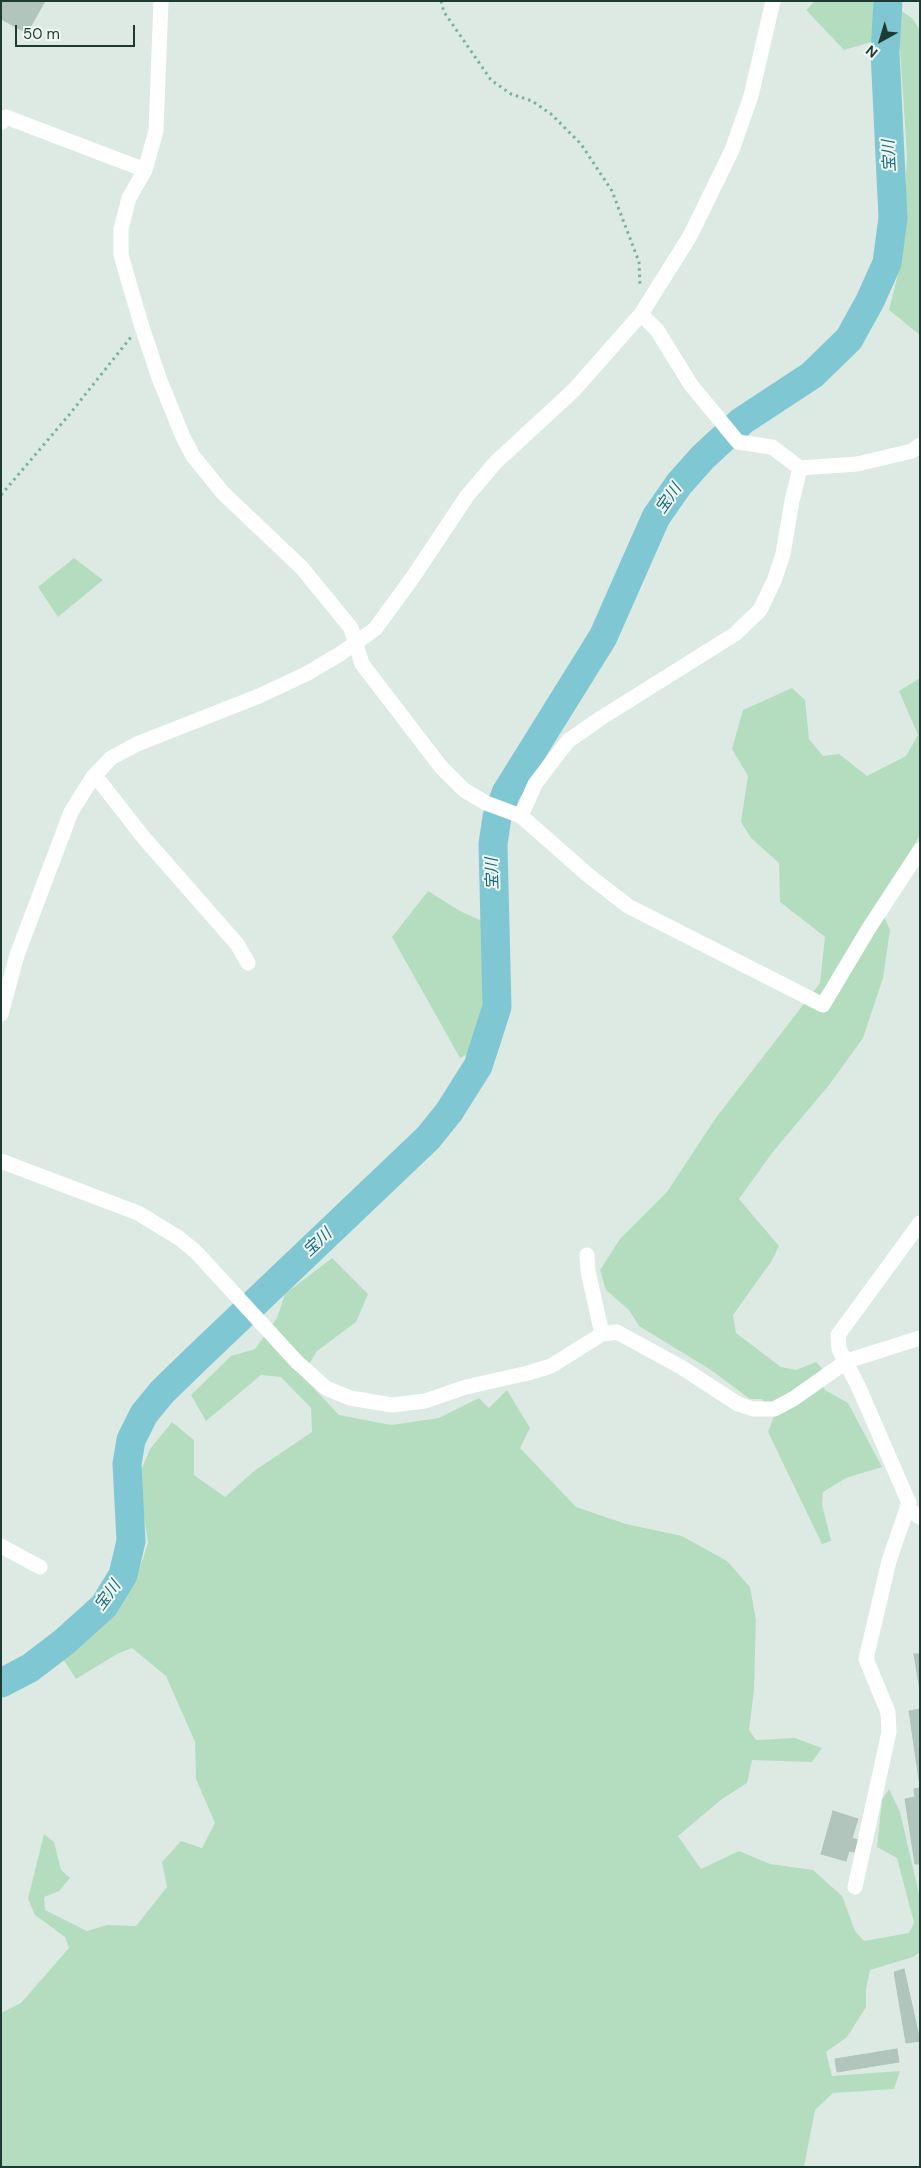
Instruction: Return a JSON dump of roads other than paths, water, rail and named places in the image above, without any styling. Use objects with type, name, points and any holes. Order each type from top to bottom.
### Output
[{"type":"street","points":[[161,1],[156,131],[145,170],[129,198],[122,229],[121,256],[141,324],[172,411],[194,456],[224,493],[302,568],[351,628],[362,664],[440,767],[464,790],[486,803],[521,816],[588,875],[628,906],[823,1005],[869,928],[920,850]]},
{"type":"street","points":[[1,1014],[17,954],[71,812],[93,777],[111,758],[137,744],[259,696],[306,674],[340,654],[374,629],[413,577],[467,496],[496,462],[574,390],[641,314],[690,236],[732,150],[751,96],[773,1]]},
{"type":"street","points":[[1,123],[6,117],[145,170]]},
{"type":"street","points":[[641,314],[657,330],[691,385],[738,442],[772,447],[800,468],[857,464],[912,451],[920,445]]},
{"type":"street","points":[[521,816],[535,784],[568,741],[601,718],[735,634],[760,610],[774,581],[783,554],[800,468]]},
{"type":"street","points":[[93,777],[101,783],[144,838],[237,944],[248,963]]},
{"type":"street","points":[[1,1161],[138,1213],[179,1238],[241,1300],[296,1362],[326,1388],[350,1398],[392,1405],[425,1401],[466,1387],[551,1366],[602,1334],[618,1332],[637,1341],[738,1404],[753,1409],[774,1408],[793,1399],[847,1361],[920,1338]]},
{"type":"street","points":[[855,1887],[889,1732],[888,1712],[866,1659],[889,1561],[913,1513],[847,1361],[839,1349],[838,1335],[920,1223]]},
{"type":"street","points":[[587,1255],[588,1271],[602,1334]]},
{"type":"street","points":[[1,1546],[40,1567]]},
{"type":"waterway","name":"宝川","points":[[1,1683],[30,1668],[64,1642],[104,1606],[123,1575],[131,1541],[127,1464],[131,1440],[144,1414],[162,1392],[428,1138],[449,1112],[478,1066],[497,1007],[493,844],[497,817],[506,793],[603,637],[656,517],[679,484],[703,457],[742,421],[812,375],[849,339],[870,301],[887,263],[893,218],[885,52],[888,1]]}]
